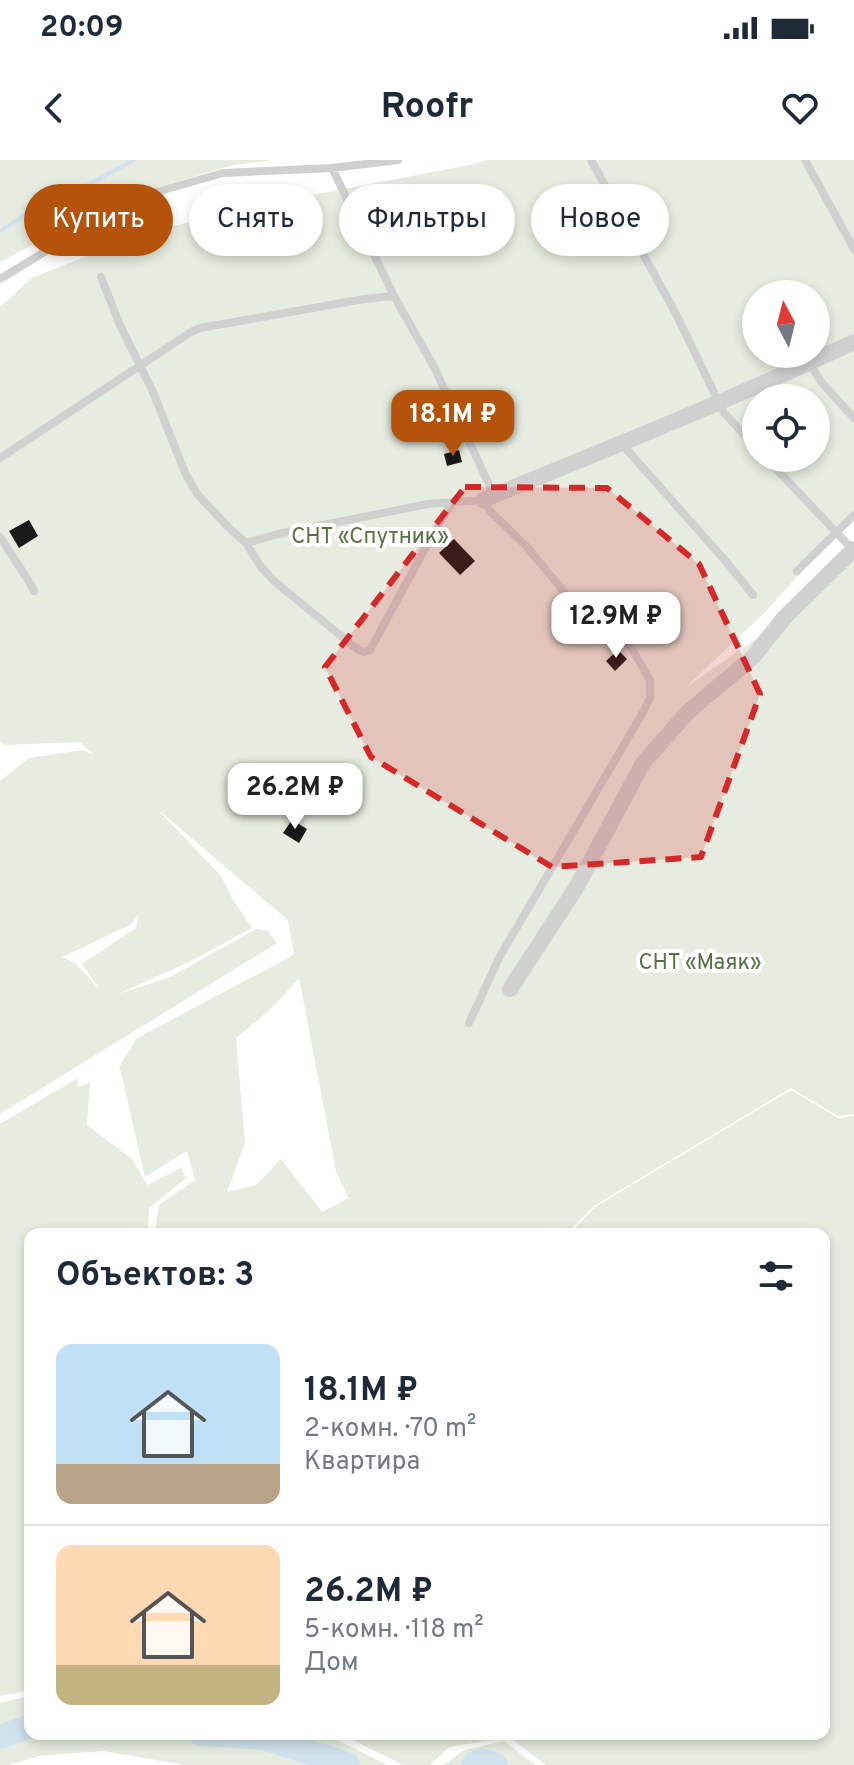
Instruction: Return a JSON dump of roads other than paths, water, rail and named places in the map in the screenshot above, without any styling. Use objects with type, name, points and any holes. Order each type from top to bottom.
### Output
[{"type":"street","points":[[830,353],[854,342]]},
{"type":"street","points":[[488,498],[798,368]]},
{"type":"street","points":[[510,989],[576,888],[643,763],[688,712],[753,657],[784,618],[854,549]]},
{"type":"lane","points":[[0,279],[132,199],[223,173],[332,168],[398,160]]},
{"type":"lane","points":[[591,160],[675,312],[724,413],[742,432]]},
{"type":"lane","points":[[805,160],[854,249]]},
{"type":"lane","points":[[332,168],[394,296],[434,367],[488,498],[490,511],[527,547],[570,599],[601,618],[632,649],[650,680],[650,698],[499,958],[469,1023]]},
{"type":"lane","points":[[101,277],[197,494],[246,543],[274,581],[357,649],[364,652],[370,650],[453,502]]},
{"type":"lane","points":[[0,458],[191,332],[214,324],[394,296]]},
{"type":"lane","points":[[813,368],[821,382],[854,418]]},
{"type":"lane","points":[[622,444],[753,595]]},
{"type":"lane","points":[[779,472],[854,549]]},
{"type":"lane","points":[[246,543],[428,504],[488,498]]},
{"type":"lane","points":[[797,571],[854,515]]},
{"type":"lane","points":[[0,537],[34,591]]},
{"type":"waterway","points":[[0,231],[42,204],[80,189],[134,160]]},
{"type":"waterway","points":[[0,1737],[24,1728]]},
{"type":"waterway","points":[[270,1740],[348,1765]]},
{"type":"waterway","points":[[473,1765],[481,1761],[496,1765]]},
{"type":"park label","name":"СНТ «Спутник»","points":[[370,535]]},
{"type":"park label","name":"СНТ «Маяк»","points":[[700,961]]}]
